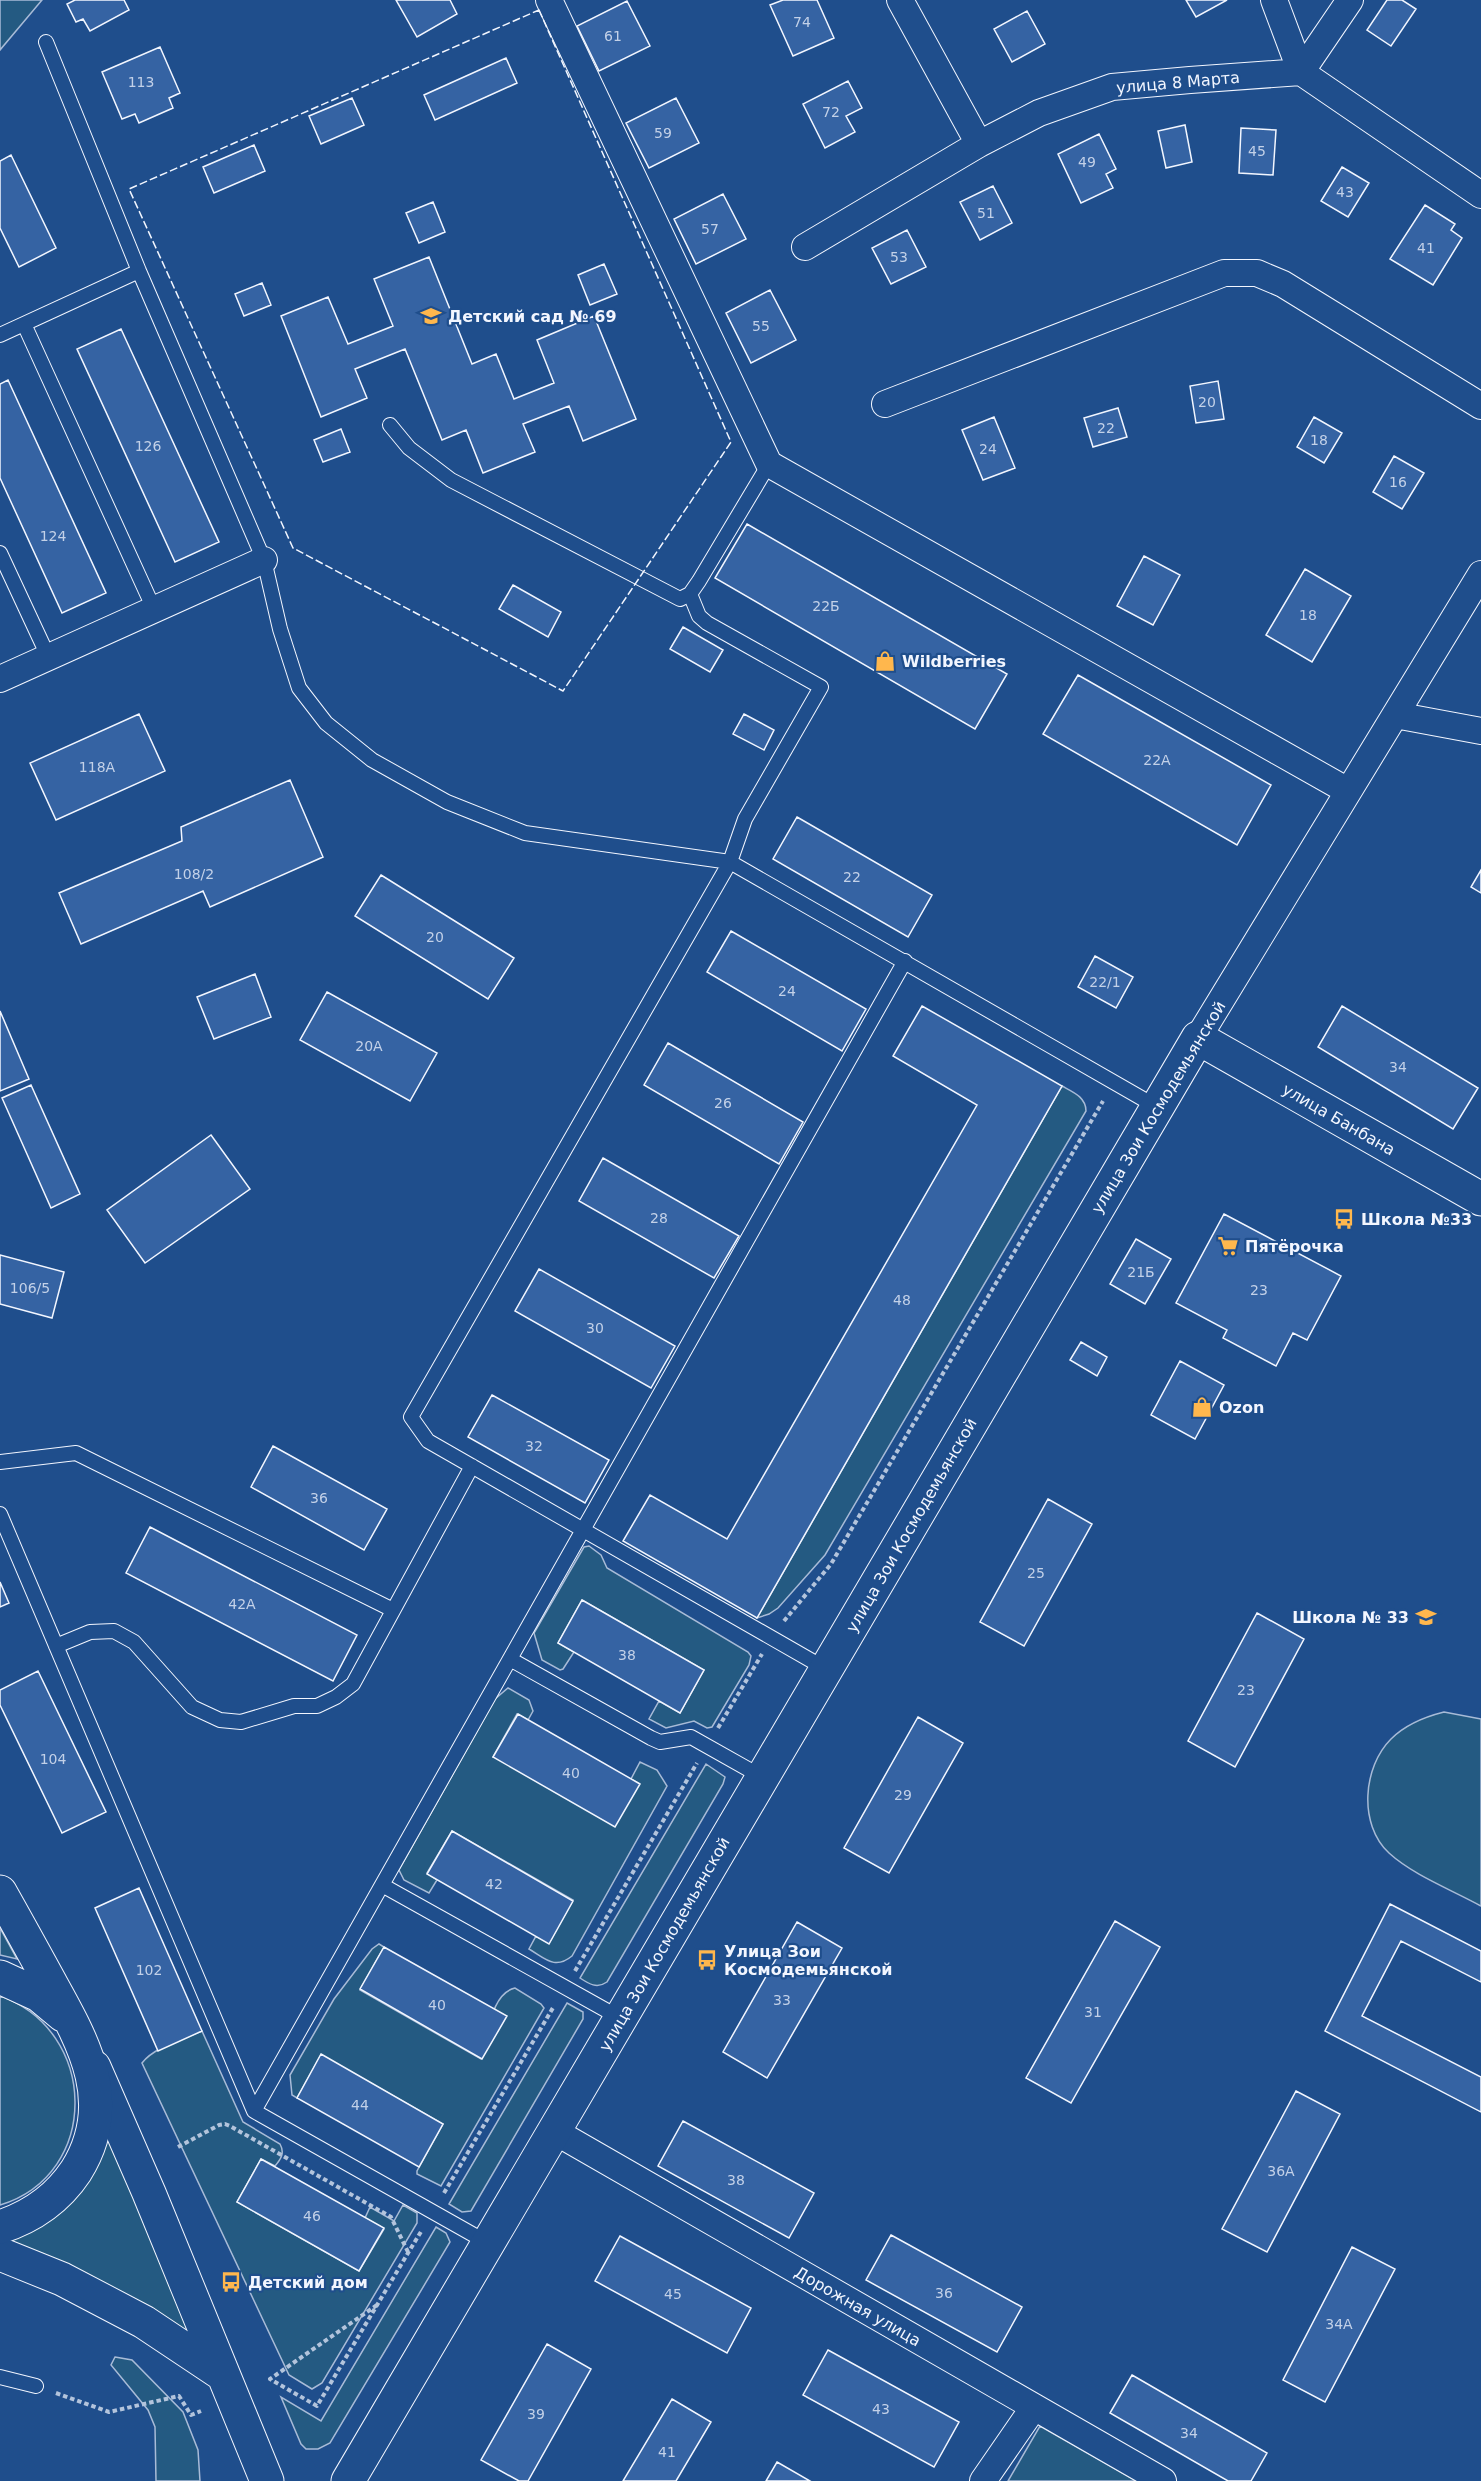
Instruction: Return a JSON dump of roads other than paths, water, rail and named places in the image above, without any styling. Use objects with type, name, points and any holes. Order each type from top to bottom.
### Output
[{"type":"street","points":[[549,0],[769,464],[1348,791]]},
{"type":"street","points":[[900,0],[979,144]]},
{"type":"street","points":[[1274,0],[1301,72],[1481,195]]},
{"type":"street","points":[[1301,72],[1350,0]]},
{"type":"street","name":"улица 8 Марта","points":[[805,247],[979,144],[1039,113],[1112,87],[1301,72]]},
{"type":"street","points":[[885,404],[1224,273],[1257,273],[1283,284],[1481,406]]},
{"type":"street","points":[[0,679],[264,561]]},
{"type":"street","name":"улица Зои Космодемьянской","points":[[348,2481],[1197,1038],[1481,574]]},
{"type":"street","points":[[1395,715],[1481,731]]},
{"type":"street","name":"улица Банбана","points":[[1197,1038],[1481,1199]]},
{"type":"street","points":[[0,1892],[80,2035],[149,2193],[267,2481]]},
{"type":"street","points":[[0,1977],[39,1995],[56,2008],[80,2035],[93,2075],[96,2099],[94,2124],[85,2156],[72,2177],[56,2195],[30,2214],[0,2227]]},
{"type":"street","name":"Дорожная улица","points":[[554,2131],[1162,2481]]},
{"type":"street","points":[[0,2254],[62,2279],[144,2322],[222,2374]]},
{"type":"street","points":[[983,2481],[1034,2407]]},
{"type":"lane","points":[[46,42],[139,271],[264,561],[280,629],[299,688],[326,723],[372,760],[447,802],[525,833],[730,862],[1157,1107]]},
{"type":"lane","points":[[0,334],[139,271]]},
{"type":"lane","points":[[24,324],[154,609]]},
{"type":"lane","points":[[390,424],[409,448],[451,480],[680,599],[690,594],[769,464]]},
{"type":"lane","points":[[0,553],[48,656]]},
{"type":"lane","points":[[690,594],[699,615],[708,623],[820,687],[745,819],[730,862],[411,1417],[428,1441],[826,1669]]},
{"type":"lane","points":[[254,2111],[906,961]]},
{"type":"lane","points":[[0,1462],[76,1454],[393,1610]]},
{"type":"lane","points":[[56,1646],[90,1632],[114,1631],[134,1642],[192,1707],[220,1720],[241,1722],[294,1706],[317,1706],[336,1697],[353,1684],[472,1466]]},
{"type":"lane","points":[[0,1514],[254,2111],[488,2243]]},
{"type":"lane","points":[[510,1659],[651,1738],[660,1742],[691,1737],[762,1777]]},
{"type":"lane","points":[[382,1885],[620,2018]]},
{"type":"lane","points":[[0,2377],[36,2386]]},
{"type":"place","name":"Детский сад № 69","points":[[431,316]]},
{"type":"place","name":"Wildberries","points":[[885,661]]},
{"type":"place","name":"Школа №33","points":[[1344,1219]]},
{"type":"place","name":"Пятёрочка","points":[[1228,1246]]},
{"type":"place","name":"Ozon","points":[[1202,1407]]},
{"type":"place","name":"Школа № 33","points":[[1426,1617]]},
{"type":"place","name":"Улица Зои Космодемьянской","points":[[707,1960]]},
{"type":"place","name":"Детский дом","points":[[231,2282]]}]
